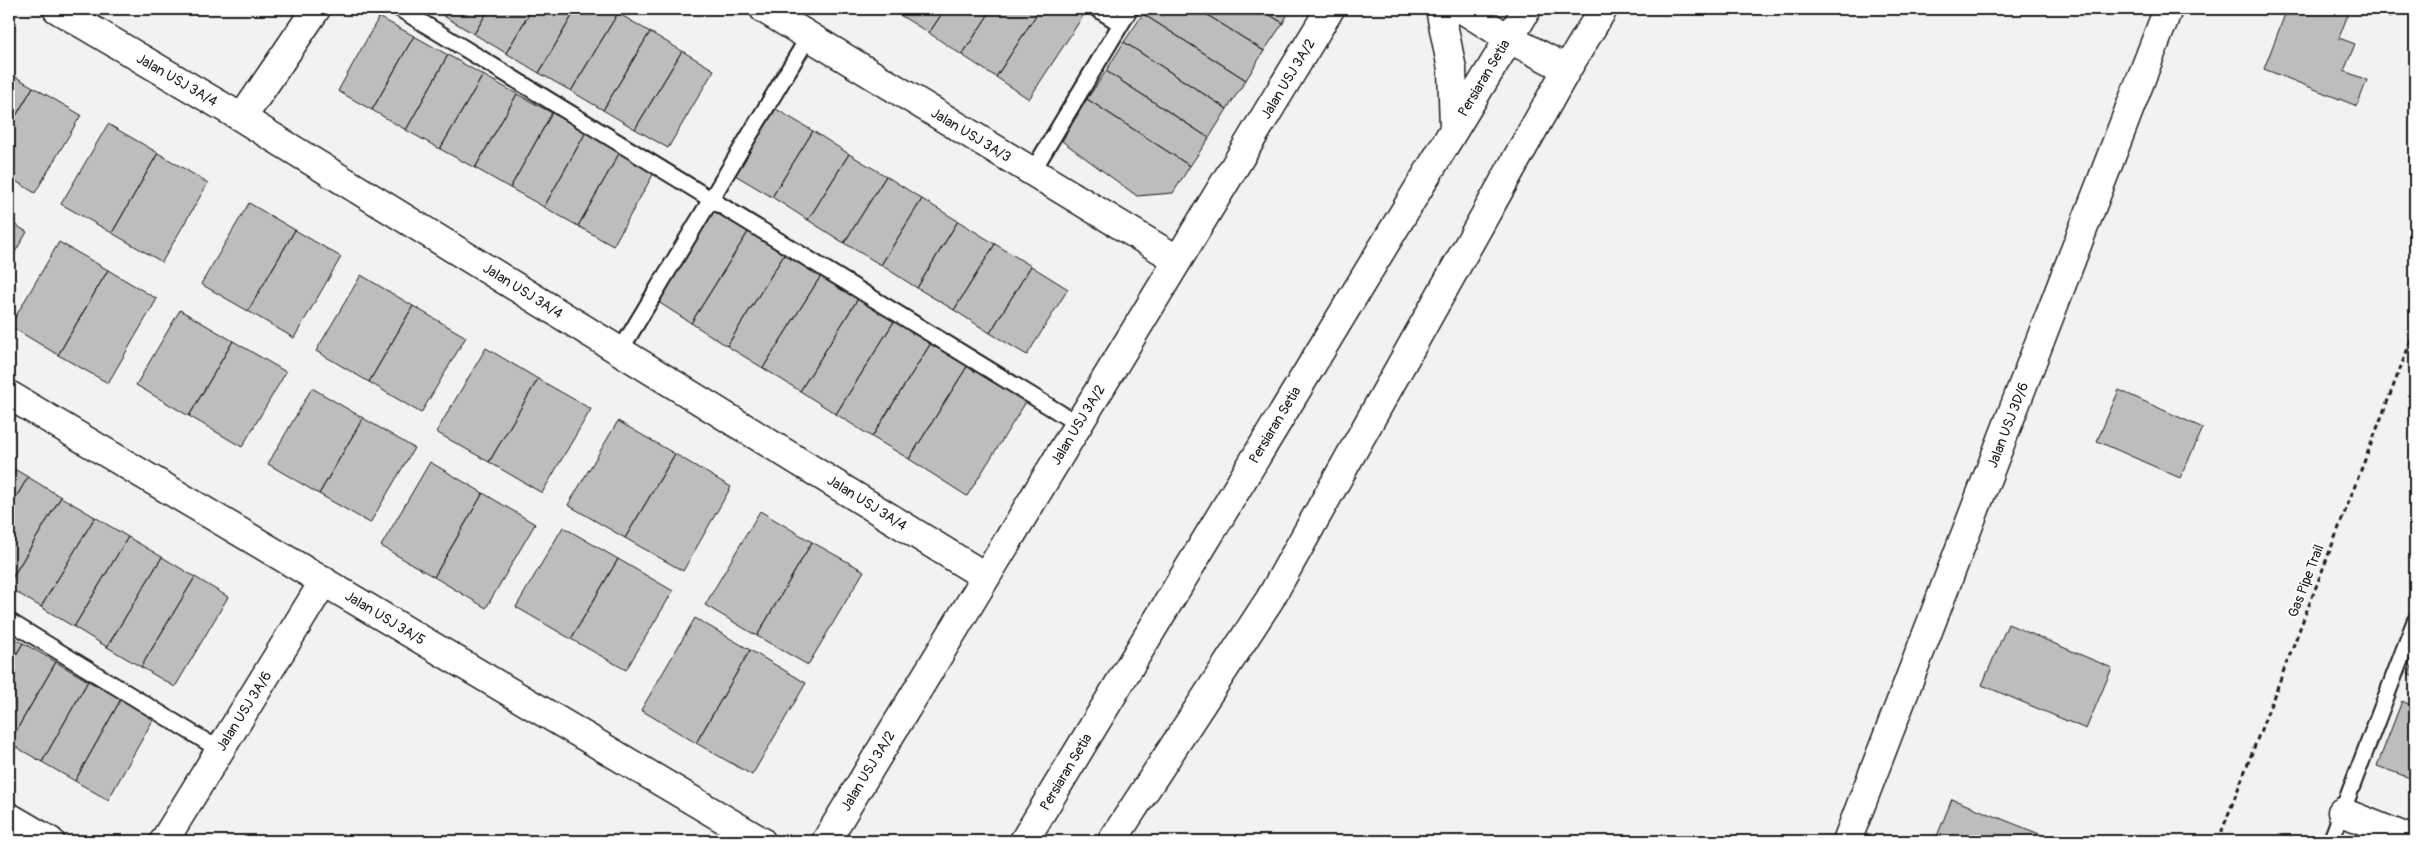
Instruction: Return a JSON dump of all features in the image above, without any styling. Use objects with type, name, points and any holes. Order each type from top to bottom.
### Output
[{"type":"street","name":"Jalan USJ 3A/4","points":[[57,9],[242,118],[986,577]]},
{"type":"street","points":[[242,118],[316,9]]},
{"type":"street","name":"Jalan USJ 3A/3","points":[[764,9],[1178,260]]},
{"type":"street","name":"Jalan USJ 3A/2","points":[[826,841],[1330,9]]},
{"type":"street","points":[[1440,9],[1452,69],[1454,127]]},
{"type":"street","points":[[1462,9],[1508,38],[1567,69]]},
{"type":"street","name":"Persiaran Setia","points":[[1024,841],[1527,9]]},
{"type":"street","points":[[1112,841],[1270,599],[1567,69],[1603,9]]},
{"type":"street","name":"Jalan USJ 3D/6","points":[[1848,841],[2168,9]]},
{"type":"street","name":"Jalan USJ 3A/5","points":[[9,395],[761,841]]},
{"type":"street","name":"Jalan USJ 3A/6","points":[[164,841],[324,581]]},
{"type":"street","points":[[2342,812],[2415,841]]},
{"type":"street","points":[[9,817],[50,841]]},
{"type":"lane","points":[[400,9],[1078,424]]},
{"type":"lane","points":[[1097,9],[1121,24]]},
{"type":"lane","points":[[1032,172],[1130,9]]},
{"type":"lane","points":[[620,351],[809,36]]},
{"type":"lane","points":[[9,621],[220,750]]},
{"type":"lane","points":[[2331,841],[2415,622]]},
{"type":"path","name":"Gas Pipe Trail","points":[[2218,841],[2415,330]]},
{"type":"building","points":[[446,9],[489,9],[474,34],[442,15]]},
{"type":"building","points":[[489,9],[532,9],[506,53],[474,34]]},
{"type":"building","points":[[532,9],[576,9],[539,73],[506,53]]},
{"type":"building","points":[[576,9],[611,9],[618,13],[571,91],[539,73]]},
{"type":"building","points":[[898,9],[945,9],[929,33],[895,12]]},
{"type":"building","points":[[945,9],[992,9],[962,55],[929,33]]},
{"type":"building","points":[[992,9],[1040,9],[996,77],[962,55]]},
{"type":"building","points":[[1040,9],[1071,9],[1083,16],[1029,99],[996,77]]},
{"type":"building","points":[[1146,9],[1198,9],[1264,51],[1246,80],[1143,14]]},
{"type":"building","points":[[1198,9],[1260,9],[1283,23],[1264,51]]},
{"type":"building","points":[[1260,9],[1290,9],[1283,23]]},
{"type":"building","points":[[2287,9],[2350,9],[2339,38],[2355,44],[2344,71],[2367,80],[2357,106],[2264,69]]},
{"type":"building","points":[[2370,9],[2395,9],[2391,17]]},
{"type":"building","points":[[618,13],[650,32],[603,110],[571,91]]},
{"type":"building","points":[[1143,14],[1246,80],[1227,109],[1124,42]]},
{"type":"building","points":[[379,17],[414,36],[372,110],[338,91]]},
{"type":"building","points":[[650,32],[682,51],[635,129],[603,110]]},
{"type":"building","points":[[414,36],[448,55],[406,130],[372,110]]},
{"type":"building","points":[[1124,42],[1227,109],[1209,138],[1106,71]]},
{"type":"building","points":[[682,51],[714,70],[668,148],[635,129]]},
{"type":"building","points":[[448,55],[483,75],[440,149],[406,130]]},
{"type":"building","points":[[1106,71],[1209,138],[1190,166],[1087,99]]},
{"type":"building","points":[[9,73],[33,87],[9,128]]},
{"type":"building","points":[[483,75],[517,94],[475,168],[440,149]]},
{"type":"building","points":[[33,87],[81,115],[35,193],[9,177],[9,128]]},
{"type":"building","points":[[517,94],[552,113],[510,188],[475,168]]},
{"type":"building","points":[[1087,99],[1190,166],[1173,193],[1137,196],[1062,141]]},
{"type":"building","points":[[776,109],[813,131],[772,197],[735,175]]},
{"type":"building","points":[[552,113],[586,132],[544,207],[510,188]]},
{"type":"building","points":[[108,124],[158,153],[112,233],[61,204]]},
{"type":"building","points":[[813,131],[849,154],[808,220],[772,197]]},
{"type":"building","points":[[586,132],[620,152],[578,226],[544,207]]},
{"type":"building","points":[[620,152],[655,171],[613,246],[578,226]]},
{"type":"building","points":[[158,153],[208,183],[162,262],[112,233]]},
{"type":"building","points":[[849,154],[886,176],[844,243],[808,220]]},
{"type":"building","points":[[886,176],[922,199],[881,265],[844,243]]},
{"type":"building","points":[[922,199],[958,221],[917,288],[881,265]]},
{"type":"building","points":[[249,203],[295,230],[248,311],[201,284]]},
{"type":"building","points":[[714,206],[750,229],[691,323],[655,300]]},
{"type":"building","points":[[9,221],[27,232],[9,262]]},
{"type":"building","points":[[958,221],[995,244],[954,310],[917,288]]},
{"type":"building","points":[[750,229],[786,252],[727,346],[691,323]]},
{"type":"building","points":[[295,230],[341,257],[294,338],[248,311]]},
{"type":"building","points":[[59,242],[108,270],[58,355],[10,326]]},
{"type":"building","points":[[995,244],[1031,266],[990,333],[954,310]]},
{"type":"building","points":[[786,252],[822,274],[763,368],[727,346]]},
{"type":"building","points":[[1031,266],[1068,289],[1027,355],[990,333]]},
{"type":"building","points":[[108,270],[157,299],[108,383],[58,355]]},
{"type":"building","points":[[822,274],[859,297],[800,391],[763,368]]},
{"type":"building","points":[[361,275],[413,306],[369,382],[316,351]]},
{"type":"building","points":[[859,297],[895,320],[836,414],[800,391]]},
{"type":"building","points":[[413,306],[466,337],[421,413],[369,382]]},
{"type":"building","points":[[180,310],[233,341],[189,416],[136,385]]},
{"type":"building","points":[[895,320],[931,343],[872,437],[836,414]]},
{"type":"building","points":[[233,341],[286,372],[242,447],[189,416]]},
{"type":"building","points":[[931,343],[968,365],[909,459],[872,437]]},
{"type":"building","points":[[486,348],[538,379],[489,462],[436,432]]},
{"type":"building","points":[[968,365],[1026,402],[967,496],[909,459]]},
{"type":"building","points":[[538,379],[591,409],[542,493],[489,462]]},
{"type":"building","points":[[312,388],[363,418],[319,494],[268,464]]},
{"type":"building","points":[[2119,390],[2203,428],[2180,478],[2097,441]]},
{"type":"building","points":[[363,418],[414,448],[370,523],[319,494]]},
{"type":"building","points":[[618,421],[675,454],[625,538],[568,505]]},
{"type":"building","points":[[675,454],[731,487],[683,571],[625,538]]},
{"type":"building","points":[[430,462],[483,493],[434,577],[381,546]]},
{"type":"building","points":[[9,466],[28,477],[9,509]]},
{"type":"building","points":[[28,477],[61,497],[9,583],[9,509]]},
{"type":"building","points":[[483,493],[535,524],[486,608],[434,577]]},
{"type":"building","points":[[61,497],[95,517],[41,607],[9,588],[9,583]]},
{"type":"building","points":[[760,511],[812,542],[757,636],[705,605]]},
{"type":"building","points":[[95,517],[128,537],[74,627],[41,607]]},
{"type":"building","points":[[563,527],[618,559],[571,639],[516,607]]},
{"type":"building","points":[[128,537],[162,557],[107,647],[74,627]]},
{"type":"building","points":[[812,542],[864,571],[808,665],[757,636]]},
{"type":"building","points":[[162,557],[195,577],[141,667],[107,647]]},
{"type":"building","points":[[618,559],[673,591],[626,670],[571,639]]},
{"type":"building","points":[[195,577],[228,597],[175,687],[141,667]]},
{"type":"building","points":[[695,618],[750,650],[696,743],[641,710]]},
{"type":"building","points":[[2008,624],[2112,668],[2086,729],[1982,685]]},
{"type":"building","points":[[9,635],[23,643],[9,667]]},
{"type":"building","points":[[23,643],[56,662],[9,743],[9,667]]},
{"type":"building","points":[[750,650],[806,683],[752,775],[696,743]]},
{"type":"building","points":[[2415,657],[2415,676],[2409,674]]},
{"type":"building","points":[[56,662],[88,681],[42,762],[9,743]]},
{"type":"building","points":[[88,681],[121,699],[75,781],[42,762]]},
{"type":"building","points":[[121,699],[154,718],[108,800],[75,781]]},
{"type":"building","points":[[2402,701],[2415,707],[2415,763],[2410,778],[2377,766]]},
{"type":"building","points":[[2415,763],[2415,780],[2410,778]]},
{"type":"building","points":[[1952,799],[2047,837],[2045,841],[1935,841]]}]
